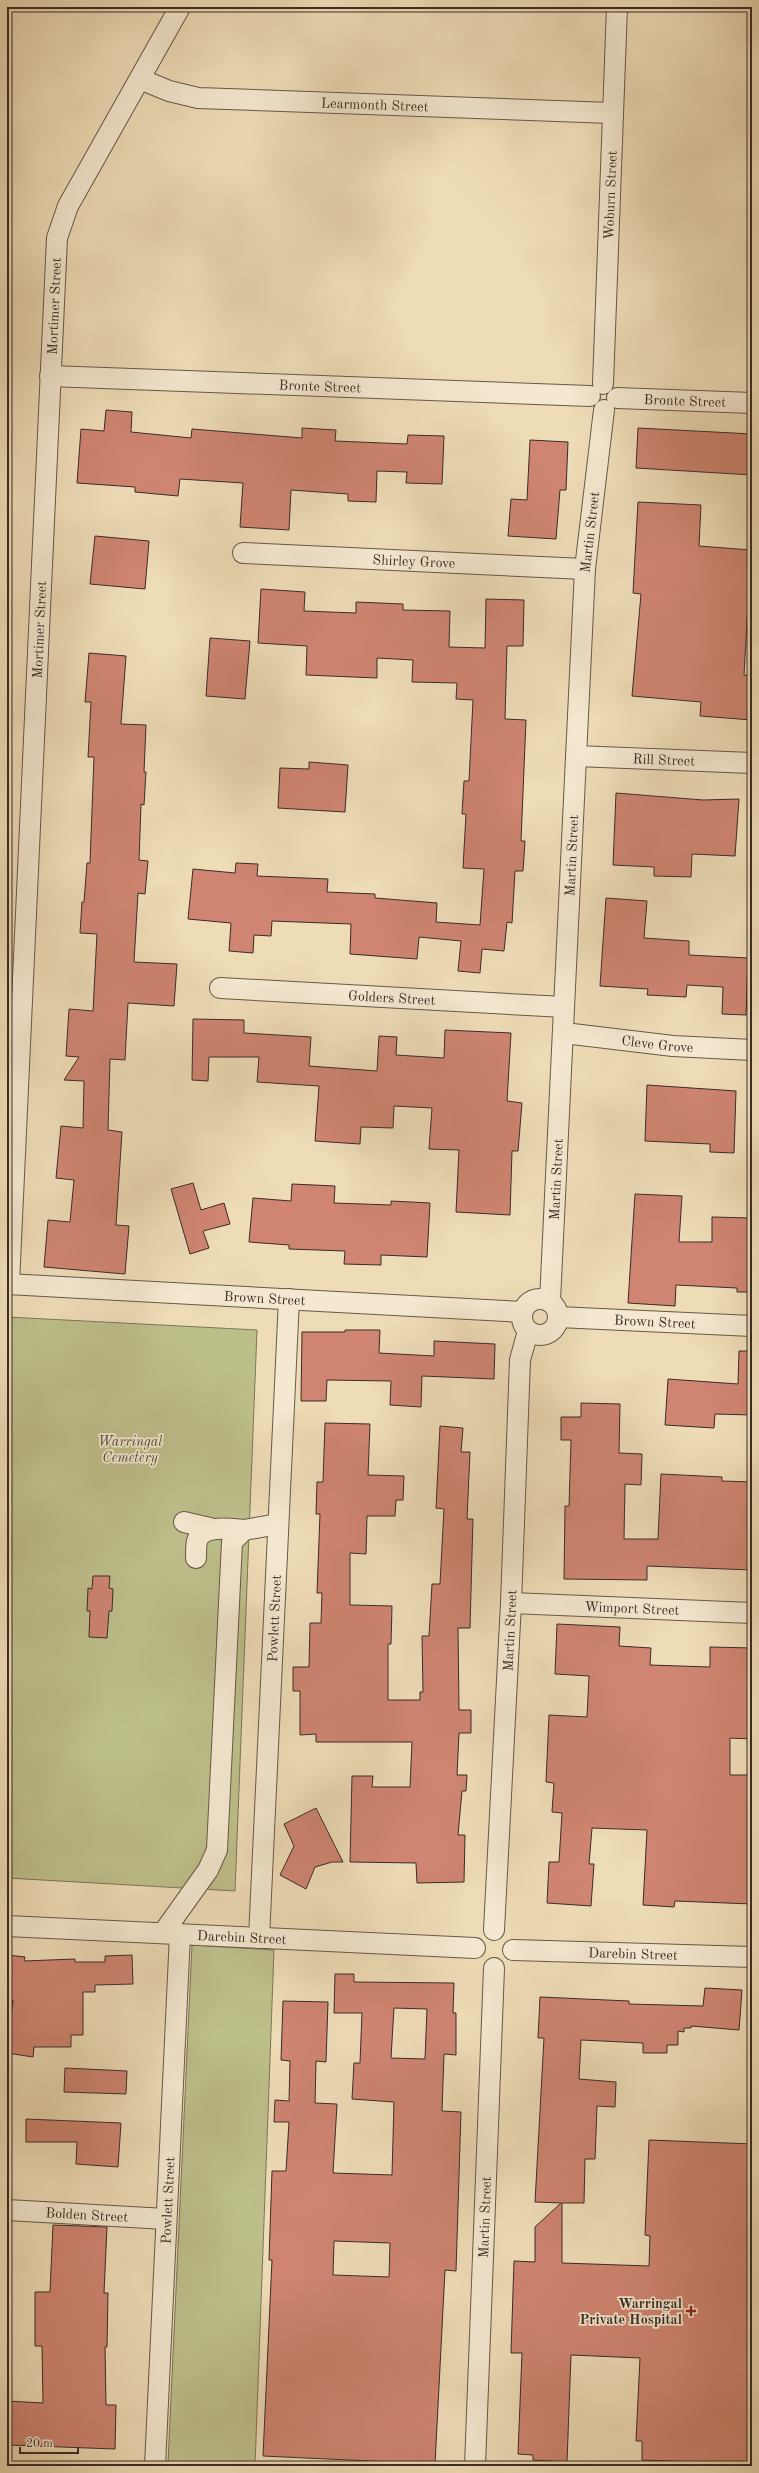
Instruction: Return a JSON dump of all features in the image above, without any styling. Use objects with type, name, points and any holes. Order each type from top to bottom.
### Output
[{"type":"street","name":"Mortimer Street","points":[[8,1284],[48,470],[55,253],[61,223],[68,206],[180,7]]},
{"type":"street","name":"Woburn Street","points":[[597,390],[617,7]]},
{"type":"street","name":"Learmonth Street","points":[[140,79],[169,91],[198,98],[612,112]]},
{"type":"street","name":"Bronte Street","points":[[50,376],[597,390]]},
{"type":"street","points":[[597,390],[615,390],[610,404]]},
{"type":"street","name":"Bronte Street","points":[[610,404],[752,403]]},
{"type":"street","name":"Martin Street","points":[[554,1309],[564,1007],[585,569],[610,404]]},
{"type":"street","name":"Shirley Grove","points":[[243,553],[585,569]]},
{"type":"street","name":"Rill Street","points":[[576,756],[752,763]]},
{"type":"street","name":"Golders Street","points":[[220,988],[564,1007]]},
{"type":"street","name":"Cleve Grove","points":[[564,1033],[672,1046],[752,1050]]},
{"type":"street","name":"Brown Street","points":[[8,1284],[522,1312]]},
{"type":"street","name":"Powlett Street","points":[[259,1938],[289,1299]]},
{"type":"street","points":[[544,1299],[554,1309],[554,1328],[545,1334],[539,1335],[528,1331],[522,1322],[522,1312],[533,1300],[544,1299]]},
{"type":"street","name":"Brown Street","points":[[554,1309],[752,1326]]},
{"type":"street","name":"Martin Street","points":[[494,1930],[511,1603],[520,1360],[528,1331]]},
{"type":"street","points":[[184,1522],[214,1529],[244,1530],[278,1524]]},
{"type":"street","points":[[196,1558],[197,1540],[204,1533],[214,1529]]},
{"type":"street","points":[[171,1934],[208,1870],[217,1850],[232,1542],[244,1530]]},
{"type":"street","name":"Wimport Street","points":[[511,1603],[752,1612]]},
{"type":"street","name":"Darebin Street","points":[[7,1926],[476,1948]]},
{"type":"street","points":[[488,1930],[500,1930],[511,1938],[513,1956],[506,1966],[494,1968],[482,1965],[475,1954],[476,1948],[479,1937],[488,1930]]},
{"type":"street","name":"Powlett Street","points":[[155,2466],[166,2219],[171,1934]]},
{"type":"street","name":"Darebin Street","points":[[513,1950],[752,1956]]},
{"type":"street","name":"Martin Street","points":[[475,2466],[494,1968]]},
{"type":"street","name":"Bolden Street","points":[[7,2210],[166,2219]]},
{"type":"green space","name":"Warringal Cemetery","points":[[7,1317],[257,1330],[235,1891],[7,1878]]},
{"type":"green space","points":[[192,1945],[274,1950],[255,2466],[168,2463]]},
{"type":"building","points":[[106,410],[132,412],[131,432],[191,438],[192,429],[302,438],[302,428],[336,430],[335,441],[407,444],[408,435],[444,436],[442,484],[406,483],[407,472],[377,471],[376,502],[348,501],[348,494],[291,490],[289,530],[240,527],[243,483],[180,479],[178,496],[135,492],[135,487],[77,483],[81,429],[104,431]]},
{"type":"building","points":[[638,428],[752,434],[752,475],[636,468]]},
{"type":"building","points":[[530,440],[568,442],[566,490],[560,490],[556,539],[508,536],[511,499],[527,500]]},
{"type":"building","points":[[638,502],[701,505],[699,546],[751,550],[744,675],[752,676],[752,720],[700,716],[701,702],[632,696],[641,594],[633,593]]},
{"type":"building","points":[[95,536],[149,541],[145,589],[90,584]]},
{"type":"building","points":[[261,589],[305,592],[304,611],[356,613],[356,602],[403,604],[403,610],[450,611],[449,647],[485,648],[486,599],[524,600],[523,646],[507,646],[505,719],[526,720],[521,841],[525,841],[523,871],[515,871],[512,923],[507,922],[504,951],[482,949],[480,973],[458,971],[461,941],[419,937],[417,959],[350,954],[351,924],[272,921],[271,936],[254,935],[253,953],[229,951],[231,923],[188,919],[193,869],[235,873],[236,863],[258,864],[257,876],[328,879],[327,892],[375,894],[375,898],[437,903],[436,922],[480,925],[484,869],[463,868],[466,814],[462,814],[464,781],[469,781],[473,700],[456,699],[457,683],[412,682],[413,660],[377,658],[377,678],[306,675],[307,646],[258,643]]},
{"type":"building","points":[[210,638],[250,641],[245,699],[206,696]]},
{"type":"building","points":[[89,653],[126,656],[121,724],[146,725],[144,772],[146,772],[144,805],[141,804],[139,860],[148,861],[145,894],[138,893],[134,962],[177,964],[174,1006],[128,1003],[125,1060],[110,1059],[108,1130],[122,1132],[116,1225],[129,1226],[125,1274],[44,1267],[48,1220],[70,1222],[74,1180],[56,1178],[61,1126],[83,1128],[84,1081],[64,1080],[79,1057],[66,1056],[69,1009],[93,1011],[97,934],[80,933],[87,863],[90,863],[94,757],[88,757],[91,702],[85,702]]},
{"type":"building","points":[[309,762],[348,765],[345,812],[278,808],[280,768],[309,769]]},
{"type":"building","points":[[616,793],[703,800],[739,799],[735,856],[692,854],[691,877],[654,876],[654,867],[613,865]]},
{"type":"building","points":[[606,898],[647,901],[644,938],[689,941],[689,955],[748,958],[746,1015],[722,1014],[723,987],[687,985],[686,997],[647,995],[648,989],[600,986]]},
{"type":"building","points":[[193,1019],[244,1020],[244,1033],[311,1037],[309,1066],[377,1071],[379,1036],[397,1037],[396,1055],[444,1058],[445,1030],[511,1033],[507,1101],[522,1103],[518,1151],[512,1151],[510,1215],[456,1212],[459,1150],[429,1149],[432,1108],[394,1106],[393,1128],[361,1127],[360,1144],[315,1141],[319,1086],[257,1082],[259,1057],[209,1057],[208,1081],[192,1080]]},
{"type":"building","points":[[647,1085],[736,1091],[734,1153],[710,1152],[710,1144],[645,1141]]},
{"type":"building","points":[[193,1183],[201,1210],[224,1203],[230,1224],[203,1231],[209,1248],[190,1254],[171,1189]]},
{"type":"building","points":[[292,1184],[335,1186],[334,1203],[391,1205],[391,1201],[430,1203],[427,1257],[381,1255],[381,1265],[344,1264],[345,1251],[289,1249],[289,1245],[249,1242],[253,1198],[291,1201]]},
{"type":"building","points":[[635,1194],[682,1196],[679,1242],[712,1242],[712,1217],[752,1218],[752,1292],[737,1292],[737,1288],[676,1285],[675,1306],[628,1303]]},
{"type":"building","points":[[345,1330],[380,1330],[379,1353],[434,1356],[434,1341],[495,1344],[494,1379],[422,1376],[421,1407],[390,1405],[391,1381],[327,1380],[326,1401],[301,1401],[302,1332],[345,1332]]},
{"type":"building","points":[[739,1351],[752,1351],[752,1415],[715,1414],[714,1428],[665,1425],[668,1379],[738,1384]]},
{"type":"building","points":[[581,1403],[620,1404],[619,1453],[642,1454],[641,1485],[625,1484],[624,1539],[658,1539],[661,1474],[722,1477],[722,1481],[752,1482],[752,1570],[647,1566],[647,1580],[564,1579],[565,1506],[569,1506],[571,1440],[561,1440],[561,1417],[581,1417]]},
{"type":"building","points":[[325,1423],[370,1424],[368,1475],[404,1476],[403,1500],[396,1500],[395,1516],[367,1516],[366,1554],[350,1553],[350,1605],[392,1606],[391,1644],[388,1644],[388,1700],[420,1700],[420,1692],[423,1692],[422,1636],[429,1636],[432,1584],[440,1584],[444,1509],[436,1508],[440,1426],[463,1428],[461,1452],[470,1452],[467,1519],[473,1519],[470,1628],[458,1628],[459,1710],[471,1710],[471,1733],[459,1733],[457,1775],[467,1775],[466,1791],[462,1791],[458,1835],[465,1835],[464,1882],[417,1883],[416,1863],[350,1862],[352,1776],[373,1776],[372,1787],[410,1787],[412,1742],[316,1742],[316,1734],[300,1735],[300,1691],[293,1691],[293,1667],[309,1667],[310,1623],[321,1623],[322,1593],[317,1593],[320,1514],[316,1514],[317,1482],[323,1482]]},
{"type":"building","points":[[93,1576],[110,1576],[109,1588],[113,1589],[112,1611],[109,1611],[107,1638],[89,1637],[90,1611],[87,1611],[88,1588],[92,1589]]},
{"type":"building","points":[[557,1624],[620,1627],[619,1646],[651,1648],[650,1665],[710,1667],[710,1647],[752,1648],[752,1739],[730,1738],[730,1775],[752,1775],[752,1904],[675,1901],[674,1907],[643,1905],[647,1830],[592,1828],[589,1864],[594,1864],[591,1906],[547,1903],[549,1862],[559,1862],[562,1813],[552,1812],[554,1783],[546,1782],[549,1715],[587,1717],[589,1676],[555,1674]]},
{"type":"building","points":[[316,1808],[343,1862],[332,1862],[315,1867],[306,1889],[280,1875],[294,1846],[284,1824]]},
{"type":"building","points":[[7,1955],[25,1957],[24,1961],[75,1959],[75,1962],[105,1962],[105,1956],[132,1955],[133,1984],[95,1985],[95,1992],[83,1992],[83,2035],[71,2035],[71,2047],[34,2047],[33,2057],[7,2053],[13,2000],[12,2004],[7,2003]]},
{"type":"building","points":[[335,1974],[354,1974],[354,1982],[454,1983],[453,2013],[456,2013],[456,2055],[444,2054],[442,2111],[461,2112],[456,2271],[445,2270],[435,2464],[263,2456],[272,2260],[269,2260],[272,2171],[286,2171],[289,2122],[274,2122],[275,2100],[289,2101],[290,2061],[281,2060],[283,2001],[328,2002],[326,2062],[316,2061],[315,2103],[337,2104],[333,2173],[392,2175],[394,2102],[352,2099],[354,2063],[360,2063],[362,2013],[334,2013]],"holes":[[[394,2008],[427,2009],[425,2059],[391,2058]],[[334,2241],[390,2243],[389,2277],[333,2275]]]},
{"type":"building","points":[[705,1988],[742,1990],[739,2030],[691,2026],[691,2028],[684,2028],[684,2032],[678,2031],[678,2045],[667,2045],[667,2053],[643,2053],[643,2043],[581,2040],[579,2079],[616,2082],[615,2107],[597,2106],[595,2159],[585,2159],[584,2203],[562,2203],[562,2263],[649,2266],[650,2236],[645,2235],[649,2140],[752,2144],[752,2464],[642,2460],[642,2441],[636,2441],[640,2358],[571,2355],[567,2462],[533,2460],[533,2455],[518,2454],[522,2353],[511,2353],[514,2261],[535,2262],[535,2227],[561,2203],[535,2202],[544,2038],[538,2038],[540,1997],[629,2001],[629,2004],[703,2006]]},
{"type":"building","points":[[65,2068],[127,2071],[126,2094],[64,2092]]},
{"type":"building","points":[[26,2119],[121,2123],[118,2167],[76,2164],[77,2142],[26,2142]]},
{"type":"building","points":[[53,2225],[107,2227],[104,2293],[108,2293],[107,2347],[105,2347],[106,2405],[116,2405],[115,2449],[7,2445],[7,2401],[43,2403],[42,2346],[35,2346],[35,2292],[50,2292]]},
{"type":"place","name":"Warringal Private Hospital","points":[[691,2311]]}]
